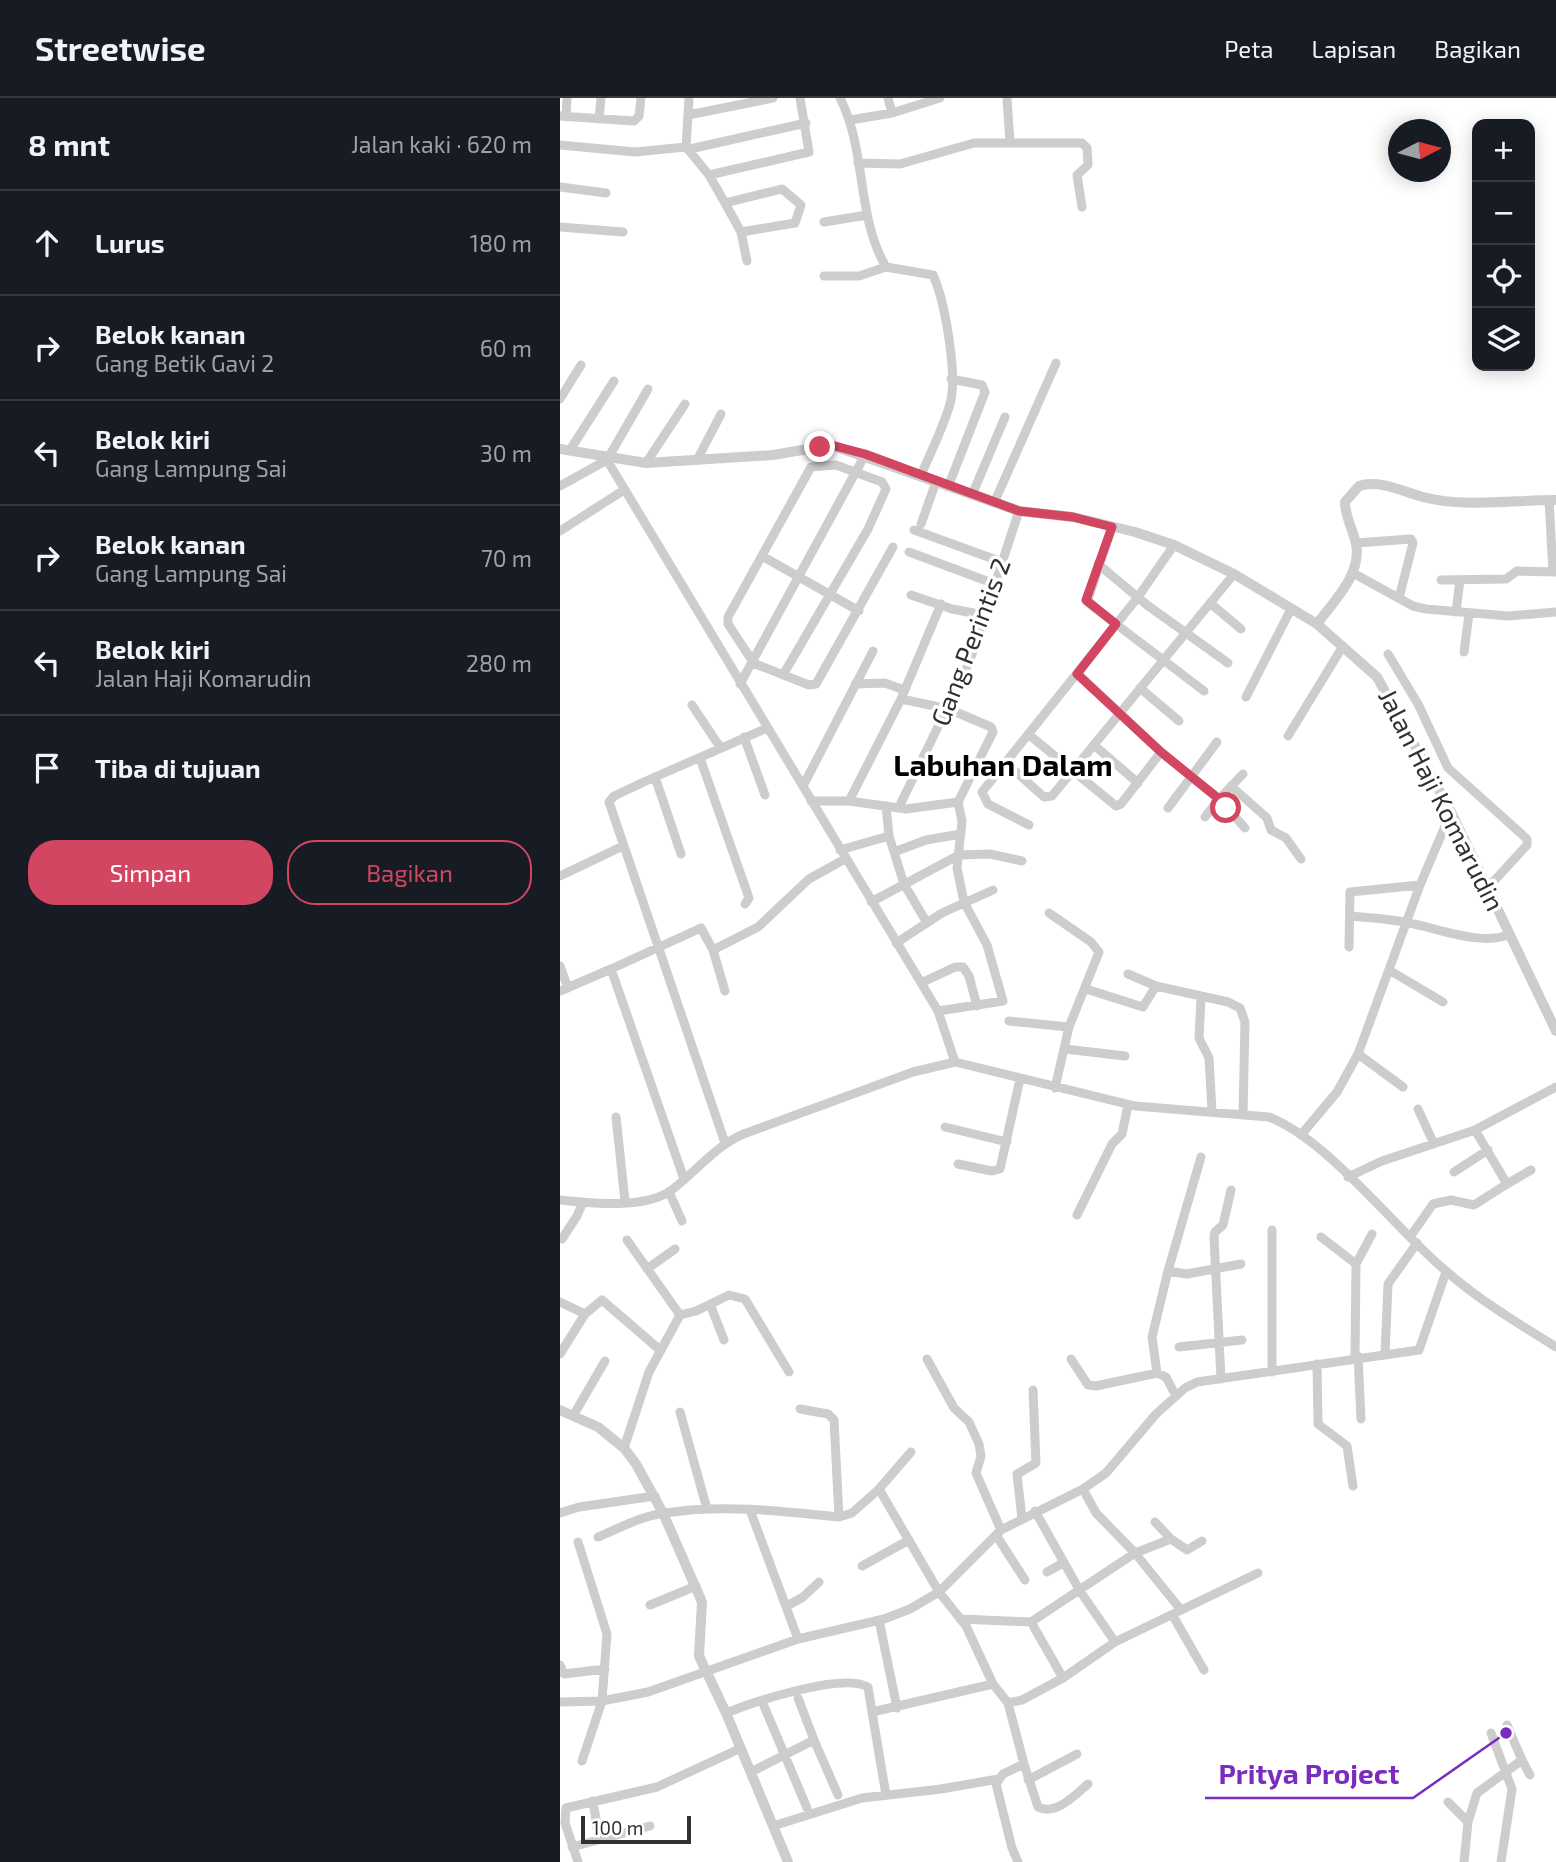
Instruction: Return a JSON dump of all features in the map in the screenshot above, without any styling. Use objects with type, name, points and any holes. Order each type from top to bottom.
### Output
[{"type":"street","points":[[566,98],[563,116],[634,121],[639,116],[641,98]]},
{"type":"street","points":[[599,119],[601,98]]},
{"type":"street","points":[[689,98],[688,148],[709,175],[741,232],[747,261]]},
{"type":"street","points":[[688,115],[773,98]]},
{"type":"street","points":[[709,175],[807,153],[810,148],[800,98]]},
{"type":"street","points":[[840,98],[850,120],[872,236],[886,267]]},
{"type":"street","points":[[888,98],[892,113]]},
{"type":"street","points":[[850,120],[892,113],[940,98]]},
{"type":"street","points":[[1007,98],[1010,143]]},
{"type":"street","points":[[560,145],[675,150],[806,123]]},
{"type":"street","points":[[858,163],[900,164],[974,143],[1085,144],[1088,167],[1077,175],[1082,207]]},
{"type":"street","points":[[560,187],[606,193]]},
{"type":"street","points":[[725,203],[782,189],[802,205],[795,223],[741,232]]},
{"type":"street","points":[[824,222],[867,215]]},
{"type":"street","points":[[560,227],[623,232]]},
{"type":"street","points":[[824,276],[859,276],[886,267],[933,275],[946,329],[951,379],[950,402],[921,475]]},
{"type":"street","points":[[994,503],[1056,363]]},
{"type":"street","points":[[560,399],[581,365]]},
{"type":"street","points":[[948,486],[985,392],[982,385],[951,379]]},
{"type":"street","points":[[565,449],[614,381]]},
{"type":"street","points":[[560,486],[609,459],[648,389]]},
{"type":"street","points":[[646,463],[685,404]]},
{"type":"street","points":[[697,460],[721,414]]},
{"type":"street","points":[[972,495],[1005,417]]},
{"type":"street","name":"Jalan Haji Komarudin","points":[[565,449],[609,459],[646,463],[773,455],[831,445],[865,454],[1019,511],[1073,517],[1174,545],[1234,574],[1317,624],[1377,677],[1490,882],[1510,934],[1555,1028]]},
{"type":"street","points":[[740,684],[800,578],[865,454]]},
{"type":"street","points":[[609,459],[624,490],[895,943],[939,1011],[956,1062]]},
{"type":"street","points":[[783,675],[868,529],[886,489],[882,482],[836,465],[811,467],[727,619],[753,663],[783,675],[809,685],[816,684],[859,611],[892,547]]},
{"type":"street","points":[[936,482],[917,527],[1002,562]]},
{"type":"street","points":[[1317,624],[1353,573],[1358,553],[1345,512],[1345,502],[1352,490],[1364,484],[1397,489],[1427,498],[1464,501],[1553,500],[1554,572],[1517,571],[1506,579],[1441,580]]},
{"type":"street","points":[[560,531],[624,490]]},
{"type":"street","name":"Gang Perintis 2","points":[[899,807],[949,709],[1019,511]]},
{"type":"street","points":[[1112,527],[1086,600],[1204,691]]},
{"type":"street","points":[[1356,543],[1411,539],[1413,543],[1399,598]]},
{"type":"street","points":[[1029,825],[988,804],[982,792],[1138,597],[1174,545]]},
{"type":"street","points":[[909,552],[995,584]]},
{"type":"street","points":[[762,556],[859,611]]},
{"type":"street","points":[[1098,564],[1228,663]]},
{"type":"street","points":[[1353,573],[1419,607],[1508,617],[1556,612]]},
{"type":"street","points":[[1006,763],[1046,798],[1052,796],[1234,574]]},
{"type":"street","points":[[1456,612],[1460,580]]},
{"type":"street","points":[[911,595],[984,615]]},
{"type":"street","points":[[1210,603],[1241,629]]},
{"type":"street","points":[[849,801],[903,694],[941,604]]},
{"type":"street","points":[[1246,697],[1291,609]]},
{"type":"street","points":[[1464,652],[1469,614]]},
{"type":"street","points":[[1288,736],[1343,646]]},
{"type":"street","points":[[803,786],[873,651]]},
{"type":"street","points":[[1388,654],[1418,704],[1448,768],[1527,839],[1526,847],[1490,882]]},
{"type":"street","points":[[1077,674],[1161,752],[1219,799],[1245,828]]},
{"type":"street","points":[[855,684],[885,683],[903,694],[949,709],[991,727],[993,732],[958,802],[961,834],[957,869],[964,902],[987,946],[1003,1001],[939,1011]]},
{"type":"street","points":[[1140,688],[1179,721]]},
{"type":"street","points":[[692,705],[720,747]]},
{"type":"street","points":[[725,1143],[609,802],[614,796],[767,728]]},
{"type":"street","points":[[1028,734],[1116,806],[1121,804],[1161,752]]},
{"type":"street","points":[[744,737],[765,794]]},
{"type":"street","points":[[1168,808],[1217,742]]},
{"type":"street","points":[[1094,745],[1138,783]]},
{"type":"street","points":[[700,758],[748,898],[745,904]]},
{"type":"street","points":[[1205,817],[1243,774]]},
{"type":"street","points":[[655,777],[681,854]]},
{"type":"street","points":[[1231,786],[1268,819],[1271,831],[1288,840],[1301,859]]},
{"type":"street","points":[[811,801],[849,801],[922,808],[958,802]]},
{"type":"street","points":[[886,806],[889,836],[904,884],[927,923]]},
{"type":"street","points":[[1301,1135],[1337,1092],[1358,1054],[1406,922],[1451,812]]},
{"type":"street","points":[[894,852],[926,841],[961,834]]},
{"type":"street","points":[[840,850],[889,836]]},
{"type":"street","points":[[560,876],[623,846]]},
{"type":"street","points":[[871,902],[959,855],[990,854],[1022,861]]},
{"type":"street","points":[[713,950],[758,927],[782,908],[809,880],[845,859]]},
{"type":"street","points":[[1349,947],[1348,898],[1355,889],[1420,886]]},
{"type":"street","points":[[895,943],[964,902],[993,890]]},
{"type":"street","points":[[1049,913],[1098,949],[1086,989],[1069,1027],[1055,1088]]},
{"type":"street","points":[[1350,916],[1406,922],[1488,938],[1498,939],[1510,934]]},
{"type":"street","points":[[560,966],[564,990],[701,928],[713,950],[726,991]]},
{"type":"street","points":[[920,983],[963,967],[969,976],[978,1006]]},
{"type":"street","points":[[611,969],[684,1179]]},
{"type":"street","points":[[1389,970],[1443,1002]]},
{"type":"street","points":[[1128,974],[1156,986],[1228,1002],[1242,1012],[1245,1033],[1243,1115]]},
{"type":"street","points":[[1086,989],[1143,1007],[1156,986]]},
{"type":"street","points":[[1201,998],[1199,1038],[1209,1058],[1212,1111]]},
{"type":"street","points":[[1009,1021],[1069,1027]]},
{"type":"street","points":[[1065,1049],[1125,1056]]},
{"type":"street","points":[[1358,1054],[1403,1087]]},
{"type":"street","points":[[560,1200],[644,1200],[669,1192],[725,1143],[913,1072],[956,1062],[1128,1105],[1269,1117],[1301,1135],[1446,1272],[1555,1345]]},
{"type":"street","points":[[958,1164],[998,1171],[1020,1079]]},
{"type":"street","points":[[1348,1177],[1382,1161],[1475,1130],[1555,1091]]},
{"type":"street","points":[[1077,1215],[1112,1144],[1122,1134],[1128,1105]]},
{"type":"street","points":[[1418,1109],[1434,1144]]},
{"type":"street","points":[[616,1117],[625,1201]]},
{"type":"street","points":[[945,1127],[1007,1142]]},
{"type":"street","points":[[1475,1130],[1507,1184]]},
{"type":"street","points":[[1454,1172],[1488,1150]]},
{"type":"street","points":[[1157,1373],[1153,1337],[1168,1271],[1201,1157]]},
{"type":"street","points":[[1385,1354],[1388,1284],[1433,1204],[1451,1199],[1475,1206],[1531,1170]]},
{"type":"street","points":[[1221,1379],[1215,1232],[1223,1225],[1231,1191]]},
{"type":"street","points":[[669,1192],[682,1221]]},
{"type":"street","points":[[562,1238],[583,1202]]},
{"type":"street","points":[[1272,1230],[1272,1372]]},
{"type":"street","points":[[1361,1419],[1356,1264],[1373,1234]]},
{"type":"street","points":[[1321,1237],[1356,1264]]},
{"type":"street","points":[[627,1240],[680,1315]]},
{"type":"street","points":[[647,1269],[675,1249]]},
{"type":"street","points":[[1168,1271],[1187,1274],[1241,1264]]},
{"type":"street","points":[[560,1702],[602,1701],[648,1692],[797,1639],[879,1620],[910,1609],[939,1592],[998,1533],[1035,1511],[1083,1489],[1106,1473],[1156,1414],[1176,1395],[1196,1382],[1357,1357],[1413,1352],[1422,1346],[1446,1272]]},
{"type":"street","points":[[624,1448],[641,1391],[680,1315],[729,1295],[745,1299],[789,1373]]},
{"type":"street","points":[[560,1354],[585,1314],[597,1301],[606,1301],[660,1350]]},
{"type":"street","points":[[560,1302],[585,1314]]},
{"type":"street","points":[[710,1304],[724,1339]]},
{"type":"street","points":[[1179,1347],[1242,1340]]},
{"type":"street","points":[[927,1359],[954,1408],[969,1422],[979,1444],[981,1456],[976,1473],[998,1533],[1025,1580]]},
{"type":"street","points":[[1071,1359],[1086,1382],[1096,1386],[1157,1373],[1166,1377],[1176,1395]]},
{"type":"street","points":[[573,1416],[604,1361]]},
{"type":"street","points":[[1317,1364],[1318,1424],[1347,1446],[1353,1486]]},
{"type":"street","points":[[1022,1519],[1017,1474],[1036,1463],[1033,1390]]},
{"type":"street","points":[[800,1409],[828,1414],[834,1420],[839,1517]]},
{"type":"street","points":[[560,1410],[598,1427],[624,1448],[655,1496],[702,1602],[697,1646],[704,1670],[726,1713],[788,1862]]},
{"type":"street","points":[[680,1412],[707,1509]]},
{"type":"street","points":[[598,1537],[642,1518],[707,1509],[839,1517],[852,1513],[879,1489],[911,1452]]},
{"type":"street","points":[[879,1489],[939,1592],[974,1640],[993,1684],[1008,1703],[1028,1780],[1038,1807],[1044,1810],[1055,1809],[1088,1784]]},
{"type":"street","points":[[1083,1489],[1096,1513],[1135,1553],[1177,1613],[1204,1670]]},
{"type":"street","points":[[560,1513],[579,1507],[655,1496]]},
{"type":"street","points":[[750,1510],[788,1606],[797,1639]]},
{"type":"street","points":[[1035,1511],[1080,1591],[1115,1642]]},
{"type":"street","points":[[1155,1522],[1171,1539],[1187,1550],[1202,1541]]},
{"type":"street","points":[[960,1619],[1031,1622],[1135,1553],[1171,1539]]},
{"type":"street","points":[[862,1566],[909,1540]]},
{"type":"street","points":[[578,1542],[607,1634],[602,1701],[582,1761]]},
{"type":"street","points":[[1047,1572],[1063,1563]]},
{"type":"street","points":[[1008,1703],[1022,1700],[1063,1678],[1115,1642],[1258,1573]]},
{"type":"street","points":[[788,1606],[820,1582]]},
{"type":"street","points":[[650,1605],[696,1586]]},
{"type":"street","points":[[879,1620],[897,1708]]},
{"type":"street","points":[[1031,1622],[1063,1678]]},
{"type":"street","points":[[560,1665],[564,1674],[605,1669]]},
{"type":"street","points":[[726,1713],[779,1693],[860,1683],[867,1686],[886,1795]]},
{"type":"street","points":[[872,1712],[993,1684]]},
{"type":"street","points":[[798,1698],[838,1795]]},
{"type":"street","points":[[764,1706],[807,1808]]},
{"type":"street","points":[[1507,1725],[1530,1775]]},
{"type":"street","points":[[1490,1733],[1512,1789],[1501,1862]]},
{"type":"street","points":[[751,1772],[814,1740]]},
{"type":"street","points":[[578,1862],[562,1818],[569,1807],[657,1787],[739,1749]]},
{"type":"street","points":[[1028,1780],[1077,1754]]},
{"type":"street","points":[[1464,1862],[1468,1822],[1477,1793],[1522,1759]]},
{"type":"street","points":[[773,1826],[862,1798],[998,1779],[1024,1765]]},
{"type":"street","points":[[998,1779],[996,1784],[1018,1862]]},
{"type":"street","points":[[593,1801],[599,1839]]},
{"type":"street","points":[[1448,1802],[1468,1822]]},
{"type":"street","points":[[572,1847],[650,1826]]},
{"type":"place","name":"Pritya Project","points":[[1506,1733]]},
{"type":"district","name":"Labuhan Dalam","points":[[1003,766]]},
{"type":"route","points":[[820,447],[831,445],[865,454],[1019,511],[1073,517],[1112,527],[1086,600],[1116,624],[1077,674],[1226,808]]}]
